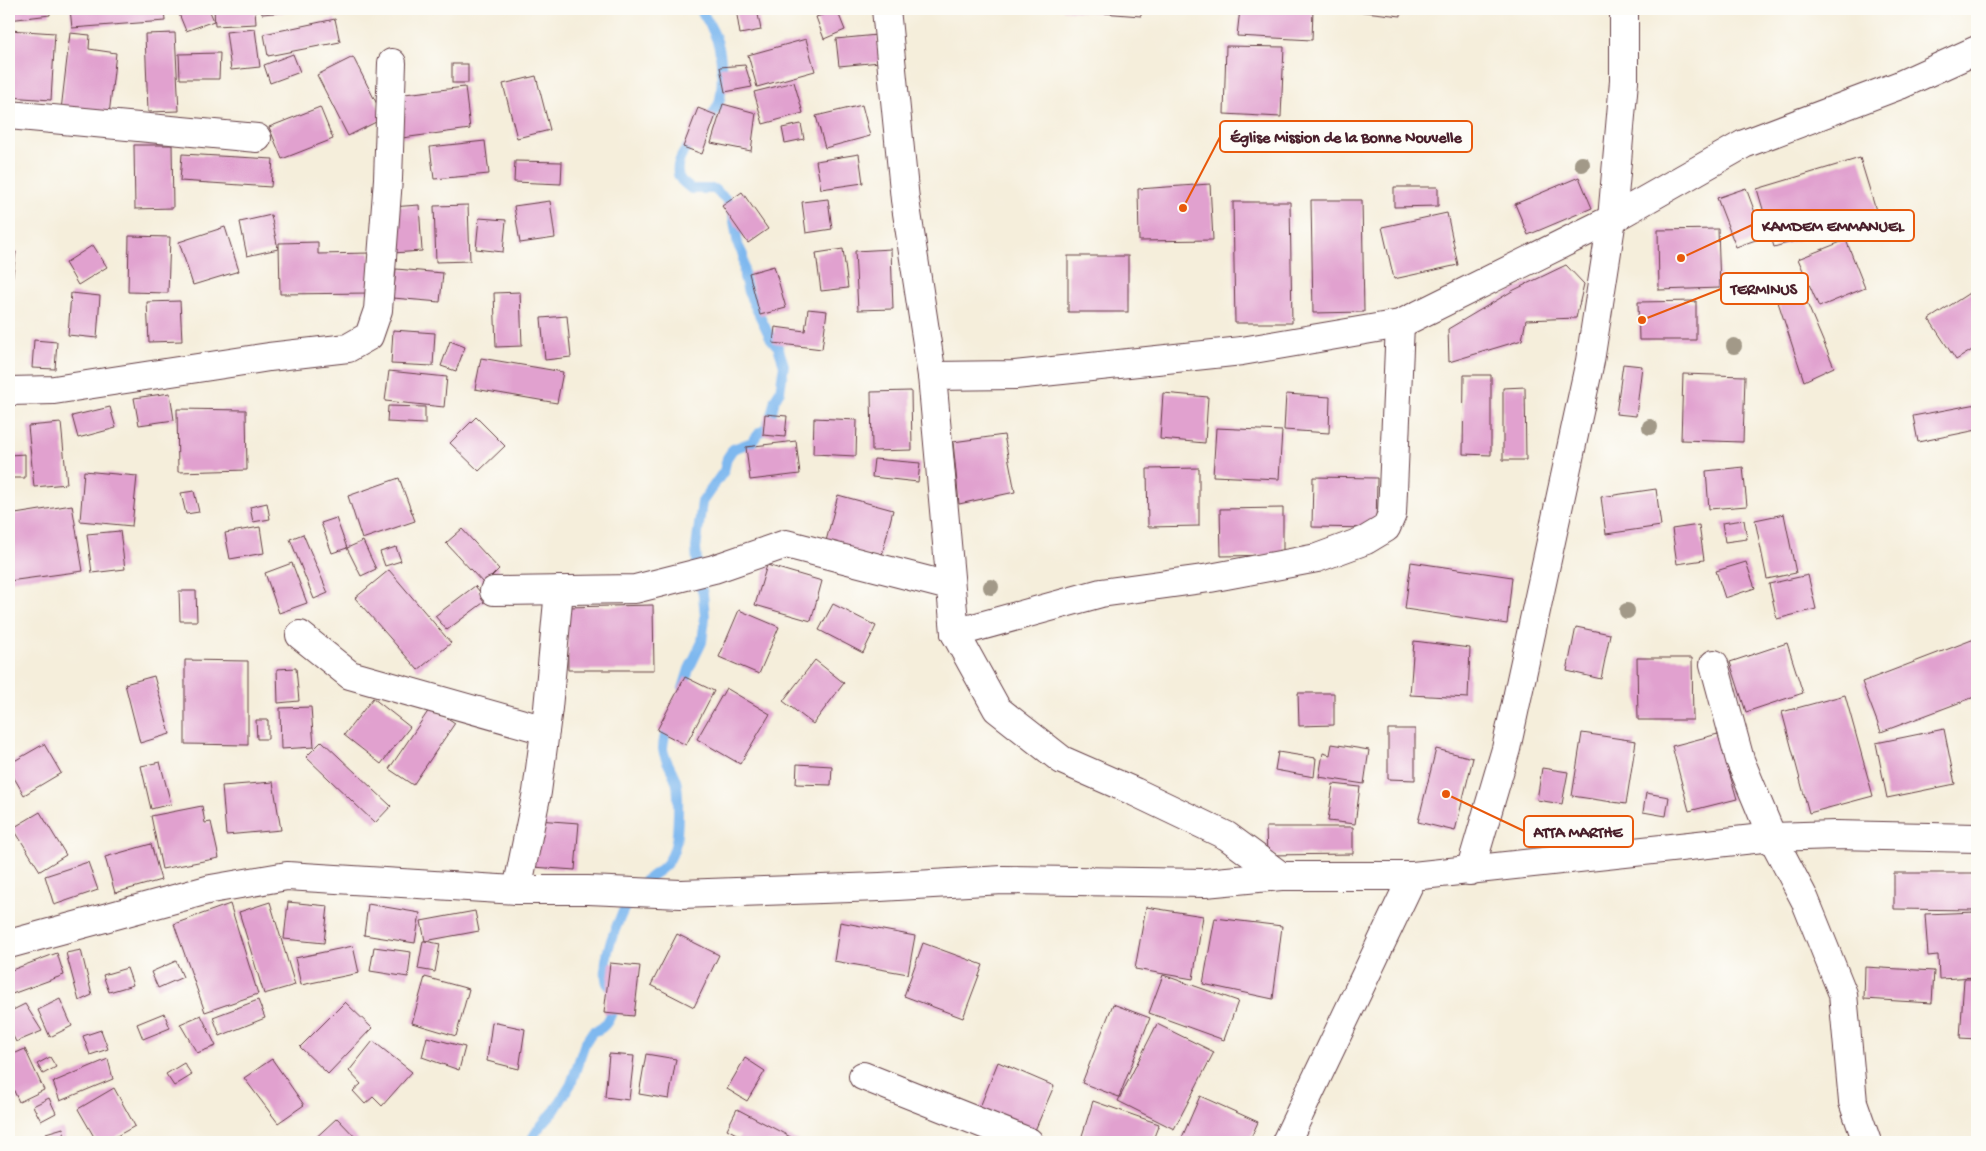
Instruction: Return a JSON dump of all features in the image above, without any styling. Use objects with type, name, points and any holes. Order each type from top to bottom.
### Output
[{"type":"street","points":[[886,9],[906,200],[932,376],[949,586],[955,633],[997,709],[1062,760],[1227,836],[1280,876]]},
{"type":"street","points":[[1470,872],[1506,749],[1590,361],[1612,219],[1624,81],[1624,9]]},
{"type":"street","points":[[932,376],[1015,375],[1242,351],[1400,324],[1612,219],[1744,144],[1900,85],[1977,50]]},
{"type":"street","points":[[9,391],[54,390],[269,357],[348,348],[369,336],[378,310],[388,179],[392,63]]},
{"type":"street","points":[[9,114],[257,138]]},
{"type":"street","points":[[955,633],[1101,593],[1210,578],[1317,558],[1366,540],[1386,528],[1392,514],[1400,324]]},
{"type":"street","points":[[494,591],[635,590],[714,569],[786,544],[949,586]]},
{"type":"street","points":[[517,890],[537,792],[559,590]]},
{"type":"street","points":[[300,635],[350,675],[545,730]]},
{"type":"street","points":[[1714,664],[1740,760],[1772,837],[1805,900],[1843,994],[1853,1102],[1867,1142]]},
{"type":"street","points":[[9,944],[211,889],[287,876],[517,890],[588,890],[681,894],[880,888],[1003,880],[1205,883],[1280,876],[1413,876],[1470,872],[1772,837],[1835,835],[1977,838]]},
{"type":"street","points":[[1286,1142],[1413,876]]},
{"type":"street","points":[[864,1076],[1029,1142]]},
{"type":"building","points":[[9,9],[50,9],[50,15],[9,20]]},
{"type":"building","points":[[70,9],[164,9],[165,21],[72,28]]},
{"type":"building","points":[[177,9],[209,9],[214,21],[186,31]]},
{"type":"building","points":[[214,9],[255,9],[256,24],[215,26]]},
{"type":"building","points":[[261,9],[297,9],[297,11],[262,14]]},
{"type":"building","points":[[736,9],[757,9],[761,30],[740,34]]},
{"type":"building","points":[[1141,9],[1141,16],[1063,10]]},
{"type":"building","points":[[1240,9],[1313,9],[1312,40],[1237,36]]},
{"type":"building","points":[[1338,9],[1401,9],[1401,16]]},
{"type":"building","points":[[837,10],[845,30],[824,39],[816,17]]},
{"type":"building","points":[[335,19],[340,42],[268,56],[264,34]]},
{"type":"building","points":[[255,29],[260,67],[231,70],[226,32]]},
{"type":"building","points":[[9,30],[55,33],[51,100],[9,97]]},
{"type":"building","points":[[70,33],[90,35],[89,49],[116,53],[109,115],[61,110]]},
{"type":"building","points":[[175,33],[179,111],[148,112],[145,34]]},
{"type":"building","points":[[877,35],[880,62],[839,66],[836,39]]},
{"type":"building","points":[[806,39],[815,71],[757,87],[748,55]]},
{"type":"building","points":[[1226,46],[1284,47],[1281,117],[1224,114]]},
{"type":"building","points":[[220,53],[219,79],[180,79],[179,54]]},
{"type":"building","points":[[293,54],[300,72],[270,83],[264,65]]},
{"type":"building","points":[[353,57],[384,118],[348,136],[317,75]]},
{"type":"building","points":[[452,64],[468,64],[468,83],[452,83]]},
{"type":"building","points":[[745,65],[752,87],[725,92],[720,67]]},
{"type":"building","points":[[536,76],[550,130],[517,138],[503,84]]},
{"type":"building","points":[[794,82],[803,113],[763,124],[754,92]]},
{"type":"building","points":[[465,87],[470,129],[402,138],[396,95]]},
{"type":"building","points":[[723,104],[756,113],[751,151],[711,143]]},
{"type":"building","points":[[862,105],[870,136],[825,148],[816,116]]},
{"type":"building","points":[[320,107],[333,139],[282,159],[269,127]]},
{"type":"building","points":[[698,108],[716,115],[702,154],[683,147]]},
{"type":"building","points":[[801,124],[804,139],[785,143],[782,128]]},
{"type":"building","points":[[485,141],[489,174],[434,179],[430,147]]},
{"type":"building","points":[[134,145],[172,145],[173,208],[135,209]]},
{"type":"building","points":[[182,154],[273,159],[271,187],[180,181]]},
{"type":"building","points":[[859,154],[863,183],[821,189],[816,161]]},
{"type":"building","points":[[1860,158],[1878,217],[1774,247],[1757,189]]},
{"type":"building","points":[[515,161],[562,162],[561,184],[514,182]]},
{"type":"building","points":[[1579,177],[1592,208],[1528,235],[1515,204]]},
{"type":"building","points":[[1210,184],[1213,240],[1139,241],[1138,189]]},
{"type":"building","points":[[1394,187],[1438,187],[1438,206],[1394,207]]},
{"type":"building","points":[[1746,188],[1764,237],[1736,247],[1717,198]]},
{"type":"building","points":[[742,192],[768,229],[748,243],[722,206]]},
{"type":"building","points":[[828,199],[832,229],[806,233],[802,202]]},
{"type":"building","points":[[1311,200],[1362,200],[1364,312],[1313,313]]},
{"type":"building","points":[[550,201],[555,238],[520,243],[514,206]]},
{"type":"building","points":[[1233,202],[1290,202],[1292,323],[1235,323]]},
{"type":"building","points":[[419,205],[422,251],[393,253],[391,207]]},
{"type":"building","points":[[468,205],[470,261],[436,262],[434,206]]},
{"type":"building","points":[[1447,213],[1458,265],[1394,279],[1382,227]]},
{"type":"building","points":[[271,215],[278,249],[247,256],[240,222]]},
{"type":"building","points":[[479,218],[506,220],[503,252],[476,249]]},
{"type":"building","points":[[225,227],[239,271],[193,285],[179,242]]},
{"type":"building","points":[[1718,229],[1720,288],[1659,290],[1658,230]]},
{"type":"building","points":[[129,236],[170,237],[168,293],[128,292]]},
{"type":"building","points":[[1846,240],[1865,288],[1819,307],[1798,259]]},
{"type":"building","points":[[318,242],[318,254],[370,253],[371,293],[280,294],[279,243]]},
{"type":"building","points":[[93,245],[107,267],[78,285],[65,263]]},
{"type":"building","points":[[843,249],[848,288],[821,291],[816,253]]},
{"type":"building","points":[[891,249],[893,309],[858,310],[855,251]]},
{"type":"building","points":[[9,251],[16,252],[10,296],[9,296]]},
{"type":"building","points":[[1068,256],[1128,256],[1128,312],[1068,312]]},
{"type":"building","points":[[1566,265],[1584,284],[1576,318],[1526,320],[1522,340],[1449,362],[1448,329],[1514,290]]},
{"type":"building","points":[[774,266],[786,308],[760,315],[749,273]]},
{"type":"building","points":[[396,269],[443,273],[440,302],[393,298]]},
{"type":"building","points":[[1977,288],[1977,347],[1956,360],[1929,319]]},
{"type":"building","points":[[1801,289],[1834,367],[1804,381],[1777,299]]},
{"type":"building","points":[[520,292],[522,346],[496,347],[494,293]]},
{"type":"building","points":[[71,293],[100,296],[97,338],[68,335]]},
{"type":"building","points":[[180,301],[182,341],[149,342],[147,302]]},
{"type":"building","points":[[1696,301],[1696,340],[1639,340],[1638,302]]},
{"type":"building","points":[[808,309],[827,311],[822,349],[773,343],[775,327],[805,331]]},
{"type":"building","points":[[567,316],[571,357],[545,360],[541,318]]},
{"type":"building","points":[[393,330],[435,333],[433,366],[391,364]]},
{"type":"building","points":[[34,340],[57,342],[55,369],[32,368]]},
{"type":"building","points":[[450,341],[465,347],[456,371],[441,366]]},
{"type":"building","points":[[481,358],[563,372],[557,403],[475,389]]},
{"type":"building","points":[[1623,364],[1642,366],[1636,416],[1616,414]]},
{"type":"building","points":[[389,371],[447,377],[444,407],[385,401]]},
{"type":"building","points":[[1683,374],[1745,376],[1743,442],[1681,440]]},
{"type":"building","points":[[1464,375],[1491,375],[1491,455],[1463,454]]},
{"type":"building","points":[[1525,387],[1526,460],[1503,460],[1503,388]]},
{"type":"building","points":[[911,391],[912,450],[872,451],[871,392]]},
{"type":"building","points":[[170,393],[174,420],[139,425],[134,398]]},
{"type":"building","points":[[1163,393],[1208,397],[1205,443],[1160,439]]},
{"type":"building","points":[[1286,394],[1330,397],[1329,433],[1284,430]]},
{"type":"building","points":[[1977,404],[1977,430],[1918,442],[1913,416]]},
{"type":"building","points":[[388,406],[425,407],[425,424],[387,422]]},
{"type":"building","points":[[110,407],[116,428],[78,438],[72,416]]},
{"type":"building","points":[[177,409],[246,410],[247,470],[178,472]]},
{"type":"building","points":[[765,414],[787,416],[785,437],[763,435]]},
{"type":"building","points":[[476,417],[505,446],[479,471],[450,443]]},
{"type":"building","points":[[814,418],[857,420],[856,456],[813,454]]},
{"type":"building","points":[[61,423],[67,484],[34,487],[28,426]]},
{"type":"building","points":[[1216,428],[1282,431],[1279,479],[1213,476]]},
{"type":"building","points":[[1004,435],[1015,492],[959,504],[953,442]]},
{"type":"building","points":[[796,441],[800,474],[750,480],[746,447]]},
{"type":"building","points":[[25,454],[25,478],[9,478],[9,455]]},
{"type":"building","points":[[874,459],[920,463],[918,482],[872,477]]},
{"type":"building","points":[[1743,467],[1747,506],[1709,509],[1706,471]]},
{"type":"building","points":[[1199,468],[1199,526],[1148,527],[1147,469]]},
{"type":"building","points":[[84,471],[137,476],[132,526],[80,521]]},
{"type":"building","points":[[1313,477],[1377,478],[1376,528],[1312,527]]},
{"type":"building","points":[[399,478],[415,521],[362,539],[348,496]]},
{"type":"building","points":[[1656,489],[1661,526],[1606,534],[1601,497]]},
{"type":"building","points":[[194,491],[199,512],[186,514],[181,493]]},
{"type":"building","points":[[838,495],[893,510],[881,559],[825,545]]},
{"type":"building","points":[[267,503],[270,519],[253,522],[250,507]]},
{"type":"building","points":[[72,505],[83,571],[9,581],[9,515]]},
{"type":"building","points":[[1283,508],[1283,555],[1221,556],[1220,509]]},
{"type":"building","points":[[1784,514],[1796,573],[1767,579],[1755,520]]},
{"type":"building","points":[[336,518],[347,548],[332,553],[321,523]]},
{"type":"building","points":[[1744,520],[1747,539],[1725,542],[1722,523]]},
{"type":"building","points":[[1699,525],[1704,560],[1677,564],[1672,529]]},
{"type":"building","points":[[260,527],[264,553],[230,559],[225,533]]},
{"type":"building","points":[[462,529],[499,569],[484,584],[446,543]]},
{"type":"building","points":[[120,531],[125,569],[92,573],[87,534]]},
{"type":"building","points":[[303,534],[328,593],[314,599],[290,539]]},
{"type":"building","points":[[363,541],[376,569],[361,576],[347,548]]},
{"type":"building","points":[[396,547],[401,561],[385,566],[380,552]]},
{"type":"building","points":[[1411,562],[1512,577],[1507,624],[1405,609]]},
{"type":"building","points":[[1746,562],[1755,588],[1725,598],[1716,571]]},
{"type":"building","points":[[292,563],[307,603],[279,613],[265,573]]},
{"type":"building","points":[[767,565],[822,581],[811,621],[755,605]]},
{"type":"building","points":[[389,570],[451,643],[418,670],[355,598]]},
{"type":"building","points":[[1808,575],[1816,609],[1777,619],[1769,584]]},
{"type":"building","points":[[475,586],[487,600],[447,630],[435,616]]},
{"type":"building","points":[[179,591],[196,591],[197,621],[180,621]]},
{"type":"building","points":[[833,604],[876,626],[863,653],[819,630]]},
{"type":"building","points":[[653,605],[654,670],[568,670],[567,607]]},
{"type":"building","points":[[739,610],[779,627],[759,674],[719,657]]},
{"type":"building","points":[[1576,627],[1610,634],[1601,679],[1567,671]]},
{"type":"building","points":[[1977,638],[1977,696],[1881,732],[1862,682]]},
{"type":"building","points":[[1414,641],[1470,648],[1468,698],[1410,695]]},
{"type":"building","points":[[1787,643],[1803,693],[1746,712],[1730,662]]},
{"type":"building","points":[[1637,658],[1692,658],[1693,720],[1638,720]]},
{"type":"building","points":[[185,660],[248,661],[248,745],[185,744]]},
{"type":"building","points":[[815,660],[844,683],[813,724],[783,701]]},
{"type":"building","points":[[296,668],[299,701],[278,703],[277,669]]},
{"type":"building","points":[[154,676],[170,734],[140,743],[125,684]]},
{"type":"building","points":[[685,677],[714,691],[686,745],[657,730]]},
{"type":"building","points":[[726,688],[770,714],[740,764],[697,739]]},
{"type":"building","points":[[1298,693],[1334,693],[1334,725],[1299,726]]},
{"type":"building","points":[[1845,695],[1873,796],[1809,813],[1782,712]]},
{"type":"building","points":[[373,698],[410,727],[381,764],[344,735]]},
{"type":"building","points":[[311,707],[314,747],[281,749],[280,708]]},
{"type":"building","points":[[431,707],[455,723],[413,785],[389,769]]},
{"type":"building","points":[[256,720],[268,720],[268,739],[257,739]]},
{"type":"building","points":[[1388,729],[1415,729],[1415,780],[1388,779]]},
{"type":"building","points":[[1944,729],[1955,784],[1887,798],[1876,743]]},
{"type":"building","points":[[1582,733],[1636,741],[1626,804],[1572,796]]},
{"type":"building","points":[[1718,734],[1737,799],[1689,811],[1672,746]]},
{"type":"building","points":[[322,741],[391,806],[375,823],[306,757]]},
{"type":"building","points":[[44,744],[61,773],[24,795],[9,769],[9,764]]},
{"type":"building","points":[[1332,744],[1369,750],[1364,784],[1319,777],[1323,753],[1330,755]]},
{"type":"building","points":[[1436,749],[1473,758],[1455,831],[1418,822]]},
{"type":"building","points":[[1278,752],[1316,758],[1314,777],[1275,770]]},
{"type":"building","points":[[160,762],[171,804],[151,809],[141,766]]},
{"type":"building","points":[[797,764],[832,766],[831,785],[796,784]]},
{"type":"building","points":[[1542,768],[1568,772],[1562,804],[1537,800]]},
{"type":"building","points":[[273,782],[281,830],[226,835],[222,786]]},
{"type":"building","points":[[1333,784],[1360,787],[1355,824],[1328,821]]},
{"type":"building","points":[[1646,793],[1669,797],[1666,816],[1643,812]]},
{"type":"building","points":[[202,806],[205,823],[211,822],[219,858],[162,869],[151,816]]},
{"type":"building","points":[[40,812],[66,855],[40,871],[13,828]]},
{"type":"building","points":[[537,820],[579,823],[575,870],[533,867]]},
{"type":"building","points":[[1266,827],[1353,827],[1353,854],[1267,855]]},
{"type":"building","points":[[151,844],[161,880],[115,893],[105,857]]},
{"type":"building","points":[[88,862],[98,890],[54,905],[45,876]]},
{"type":"building","points":[[1894,873],[1977,873],[1977,910],[1894,909]]},
{"type":"building","points":[[270,902],[295,985],[264,994],[239,912]]},
{"type":"building","points":[[288,902],[328,906],[324,943],[284,939]]},
{"type":"building","points":[[230,904],[258,994],[205,1012],[174,924]]},
{"type":"building","points":[[368,904],[420,913],[415,943],[364,935]]},
{"type":"building","points":[[1146,907],[1203,916],[1193,979],[1135,969]]},
{"type":"building","points":[[475,911],[479,931],[425,941],[421,921]]},
{"type":"building","points":[[1977,912],[1977,977],[1939,979],[1938,955],[1928,956],[1925,914]]},
{"type":"building","points":[[1215,918],[1282,926],[1273,999],[1203,984]]},
{"type":"building","points":[[840,922],[915,936],[908,974],[834,961]]},
{"type":"building","points":[[677,934],[719,955],[694,1007],[651,985]]},
{"type":"building","points":[[423,941],[440,944],[435,972],[418,969]]},
{"type":"building","points":[[923,943],[983,965],[963,1018],[904,996]]},
{"type":"building","points":[[353,946],[359,973],[301,985],[295,958]]},
{"type":"building","points":[[374,947],[411,952],[408,977],[370,971]]},
{"type":"building","points":[[81,950],[92,995],[79,1001],[66,953]]},
{"type":"building","points":[[57,953],[64,975],[12,994],[9,985],[9,971]]},
{"type":"building","points":[[176,961],[183,977],[158,988],[151,972]]},
{"type":"building","points":[[610,963],[640,966],[634,1016],[604,1013]]},
{"type":"building","points":[[1865,967],[1934,971],[1932,1003],[1864,999]]},
{"type":"building","points":[[127,968],[133,985],[109,992],[103,975]]},
{"type":"building","points":[[1163,975],[1238,1001],[1224,1040],[1149,1013]]},
{"type":"building","points":[[425,977],[469,989],[456,1036],[412,1023]]},
{"type":"building","points":[[1964,979],[1977,979],[1977,1039],[1960,1038]]},
{"type":"building","points":[[60,999],[72,1026],[50,1037],[38,1010]]},
{"type":"building","points":[[258,1000],[265,1018],[220,1036],[213,1017]]},
{"type":"building","points":[[345,1002],[372,1028],[328,1074],[300,1047]]},
{"type":"building","points":[[25,1004],[42,1031],[16,1042],[9,1028],[9,1012]]},
{"type":"building","points":[[1113,1004],[1150,1018],[1119,1097],[1082,1083]]},
{"type":"building","points":[[164,1013],[170,1028],[143,1039],[137,1024]]},
{"type":"building","points":[[201,1015],[216,1046],[197,1053],[180,1024]]},
{"type":"building","points":[[492,1022],[525,1029],[519,1069],[487,1061]]},
{"type":"building","points":[[1157,1024],[1214,1052],[1174,1129],[1118,1101]]},
{"type":"building","points":[[101,1030],[108,1049],[90,1055],[83,1036]]},
{"type":"building","points":[[427,1037],[465,1047],[459,1070],[422,1057]]},
{"type":"building","points":[[373,1041],[412,1072],[382,1106],[373,1097],[365,1104],[353,1091],[361,1084],[349,1071]]},
{"type":"building","points":[[25,1049],[44,1090],[19,1102],[9,1080],[9,1056]]},
{"type":"building","points":[[609,1054],[634,1056],[629,1100],[605,1097]]},
{"type":"building","points":[[646,1054],[676,1059],[669,1099],[639,1094]]},
{"type":"building","points":[[50,1057],[56,1067],[43,1074],[37,1064]]},
{"type":"building","points":[[745,1058],[765,1071],[747,1101],[727,1089]]},
{"type":"building","points":[[108,1059],[113,1079],[60,1101],[53,1082]]},
{"type":"building","points":[[272,1059],[304,1105],[278,1123],[244,1078]]},
{"type":"building","points":[[998,1062],[1054,1086],[1033,1135],[978,1112]]},
{"type":"building","points":[[184,1063],[192,1075],[174,1086],[166,1074]]},
{"type":"building","points":[[114,1088],[135,1126],[106,1142],[97,1142],[78,1109]]},
{"type":"building","points":[[1200,1096],[1258,1122],[1249,1142],[1180,1142]]},
{"type":"building","points":[[49,1098],[56,1113],[41,1121],[33,1106]]},
{"type":"building","points":[[1093,1101],[1159,1124],[1152,1142],[1080,1142]]},
{"type":"building","points":[[737,1109],[800,1142],[737,1142],[740,1136],[727,1129]]},
{"type":"building","points":[[337,1118],[360,1142],[311,1142]]},
{"type":"building","points":[[63,1128],[66,1142],[49,1142],[46,1133]]},
{"type":"waterway","points":[[700,9],[718,43],[721,68],[719,103],[706,123]]},
{"type":"waterway","points":[[683,689],[689,669],[702,642],[705,617],[703,594],[698,577],[696,548],[702,502],[724,471],[727,458],[733,449],[752,442],[760,432],[765,430],[775,399],[780,391],[784,365],[778,347],[771,339],[748,292],[744,277],[743,255],[738,245],[733,215],[726,199],[714,189],[691,189],[678,175],[681,158],[694,139]]},
{"type":"waterway","points":[[530,1142],[538,1129],[555,1110],[571,1084],[585,1043],[593,1031],[603,1027],[610,1018],[614,994],[606,980],[606,962],[608,949],[619,920],[638,887],[666,865],[673,852],[677,830],[678,790],[676,780],[665,758],[663,749],[669,723]]},
{"type":"place","name":"Église Mission de la Bonne Nouvelle","points":[[1183,208]]},
{"type":"place","name":"KAMDEM EMMANUEL","points":[[1681,258]]},
{"type":"place","name":"TERMINUS","points":[[1642,320]]},
{"type":"place","name":"ATTA MARTHE","points":[[1446,794]]}]
